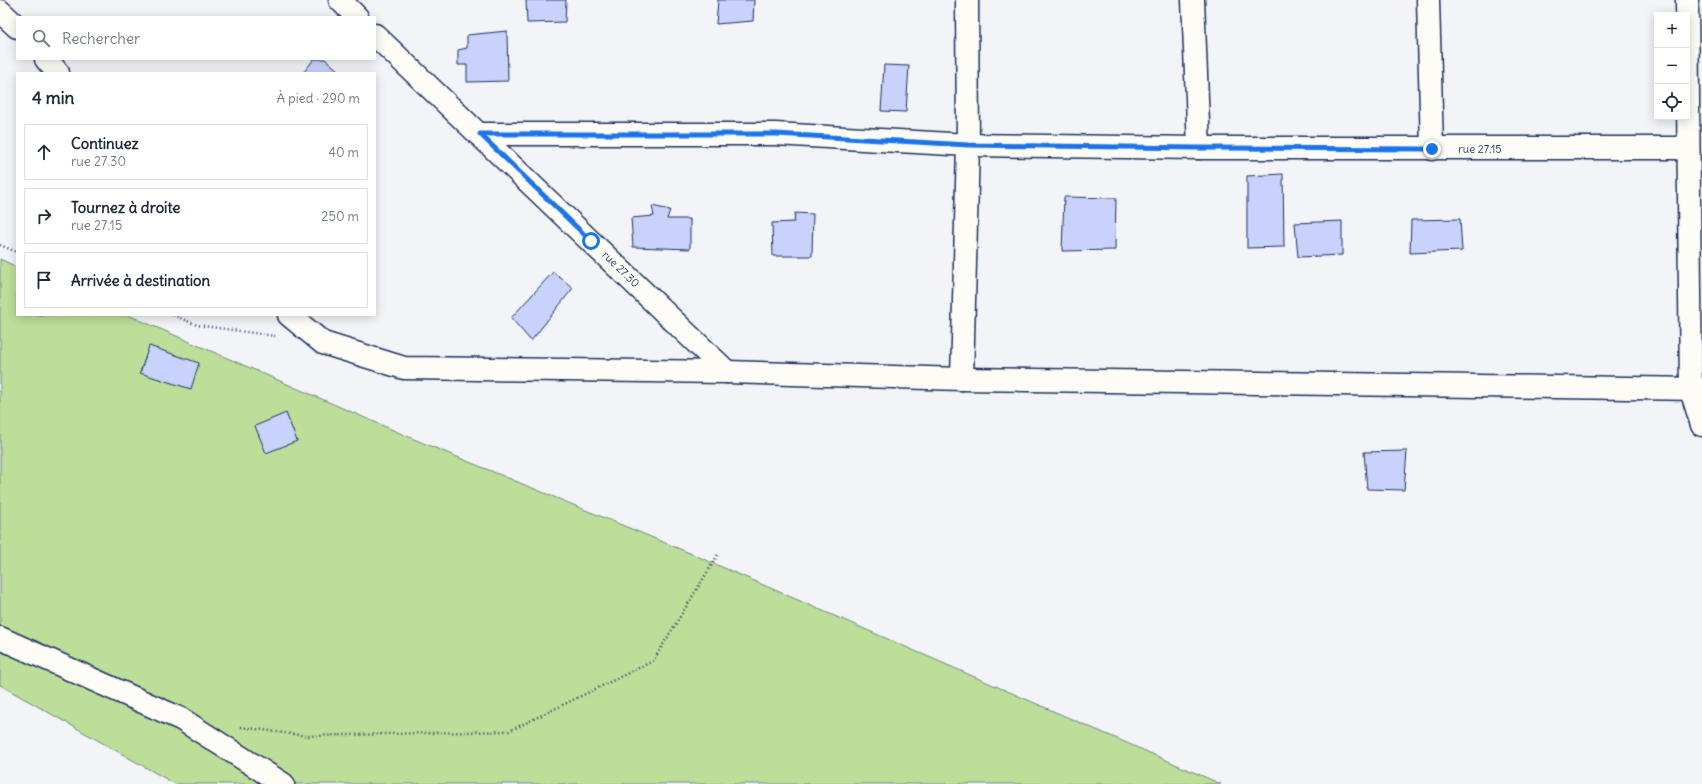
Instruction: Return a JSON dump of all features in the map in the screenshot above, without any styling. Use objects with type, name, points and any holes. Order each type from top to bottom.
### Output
[{"type":"street","points":[[340,0],[356,16]]},
{"type":"street","points":[[962,379],[968,145],[967,0]]},
{"type":"street","points":[[1193,0],[1199,148]]},
{"type":"street","points":[[1428,0],[1432,149]]},
{"type":"street","points":[[1688,0],[1688,148],[1696,390],[1702,425]]},
{"type":"street","name":"rue 27.30","points":[[376,36],[727,372]]},
{"type":"street","points":[[47,60],[57,72]]},
{"type":"street","name":"rue 27.15","points":[[480,134],[776,134],[968,145],[1199,148],[1688,148]]},
{"type":"street","points":[[289,316],[323,343],[404,368],[727,372],[962,379],[1696,390]]},
{"type":"street","points":[[0,638],[181,719],[283,784]]},
{"type":"path","points":[[0,245],[16,252]]},
{"type":"path","points":[[176,316],[197,324],[276,336]]},
{"type":"path","points":[[236,726],[307,736],[509,731],[653,661],[719,553]]},
{"type":"green space","points":[[0,259],[16,267],[16,316],[130,316],[416,440],[692,554],[1221,784],[175,784],[0,685]]},
{"type":"building","points":[[526,0],[566,0],[565,22],[527,23]]},
{"type":"building","points":[[718,0],[754,0],[753,21],[716,24]]},
{"type":"building","points":[[507,31],[508,81],[467,82],[467,65],[458,65],[458,50],[467,48],[467,35]]},
{"type":"building","points":[[313,60],[326,60],[339,71],[338,72],[304,72]]},
{"type":"building","points":[[884,65],[909,66],[906,112],[881,111]]},
{"type":"building","points":[[1283,174],[1284,247],[1247,248],[1247,176]]},
{"type":"building","points":[[1064,197],[1116,198],[1115,250],[1062,251]]},
{"type":"building","points":[[652,206],[670,210],[667,219],[690,219],[690,249],[633,247],[631,218],[654,216]]},
{"type":"building","points":[[795,213],[813,214],[812,256],[773,256],[772,223],[794,222]]},
{"type":"building","points":[[1460,219],[1462,251],[1410,253],[1411,220]]},
{"type":"building","points":[[1342,221],[1342,255],[1298,257],[1295,223]]},
{"type":"building","points":[[553,272],[573,288],[531,341],[511,318]]},
{"type":"building","points":[[149,346],[199,363],[191,389],[140,373]]},
{"type":"building","points":[[286,413],[297,441],[266,453],[255,426]]},
{"type":"building","points":[[1407,451],[1404,490],[1367,489],[1364,452]]},
{"type":"route","points":[[591,241],[480,134],[776,134],[968,145],[1432,149]]}]
